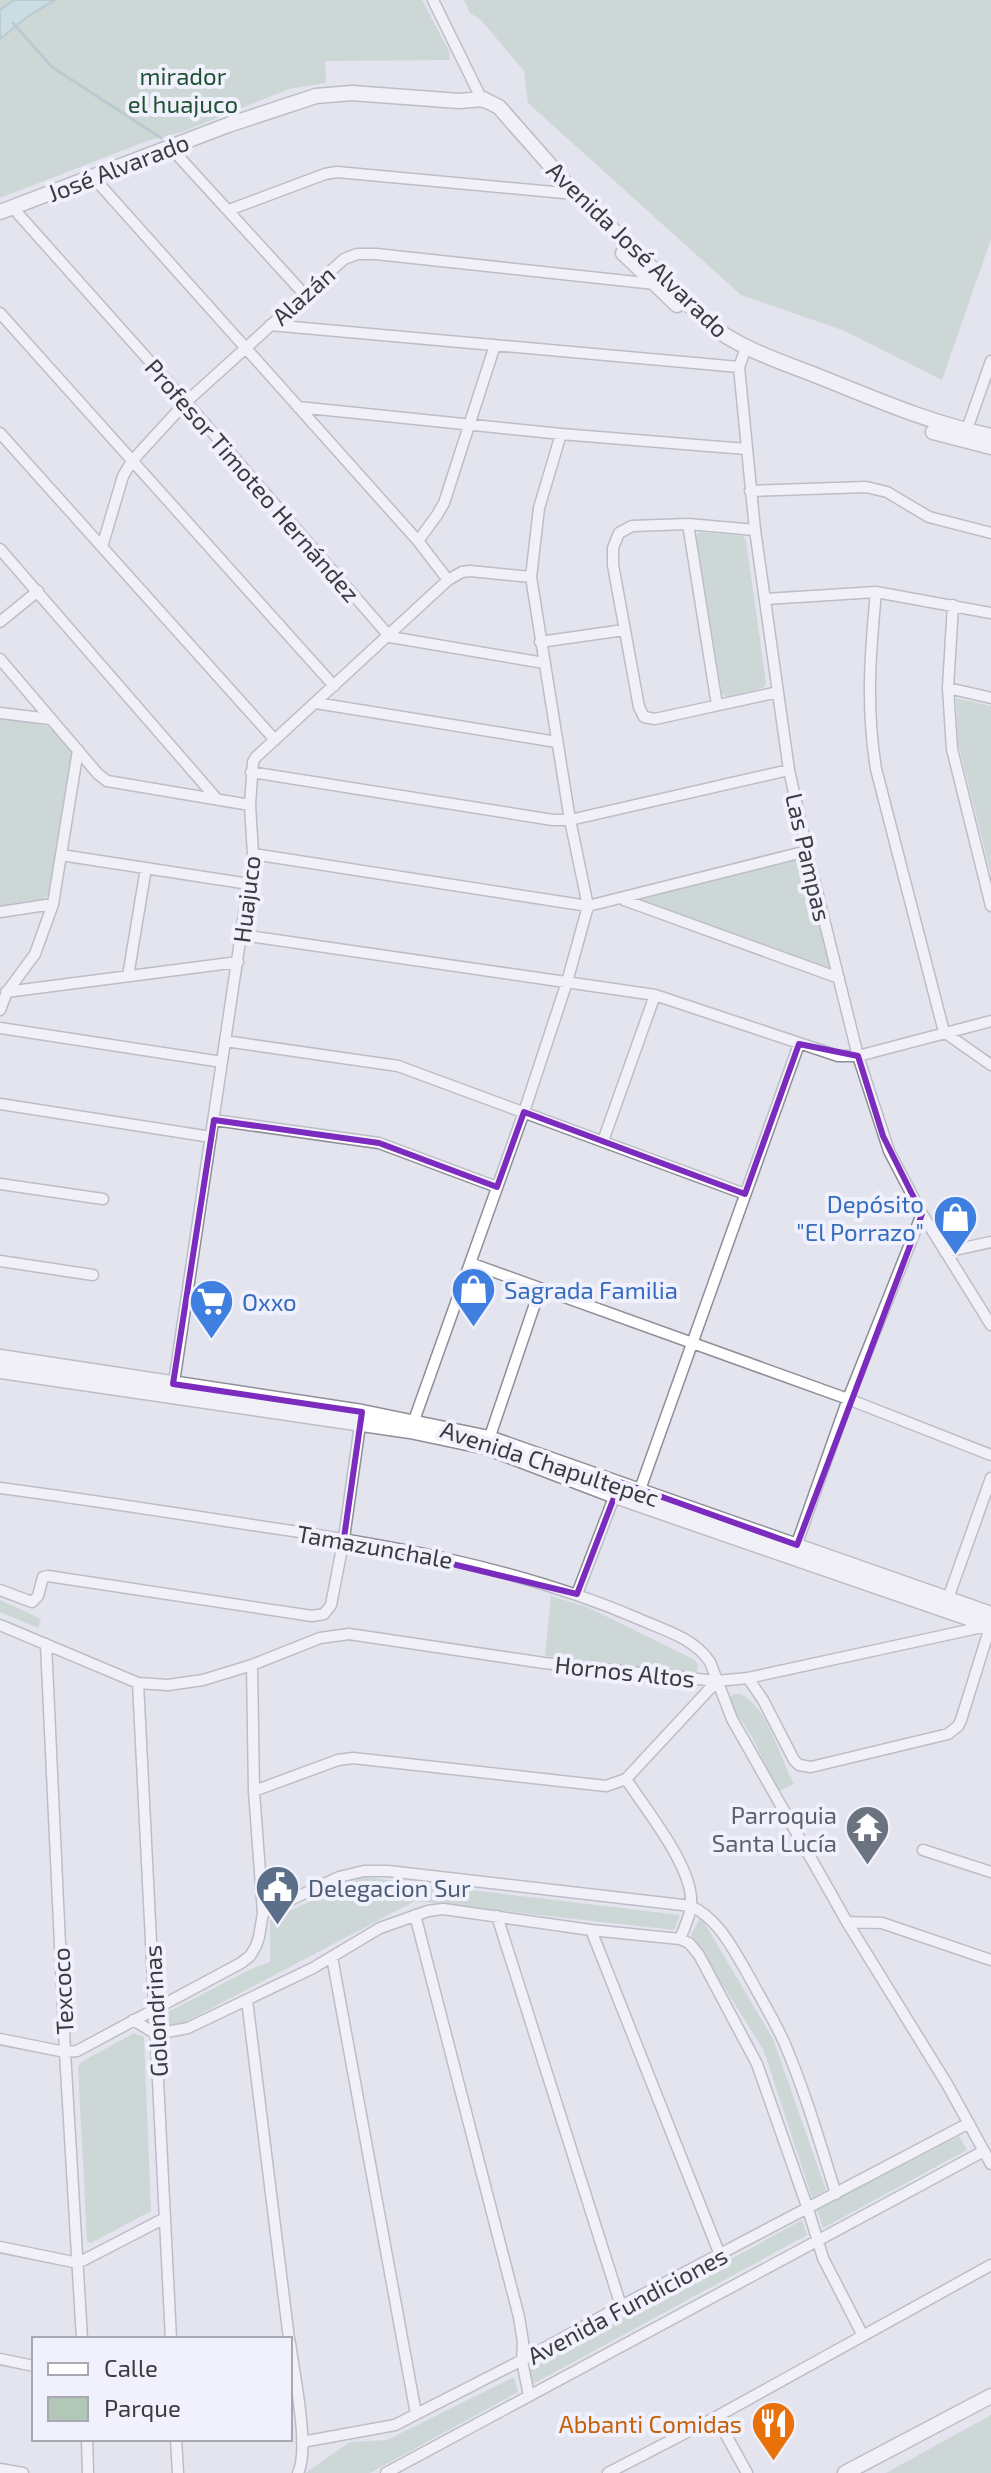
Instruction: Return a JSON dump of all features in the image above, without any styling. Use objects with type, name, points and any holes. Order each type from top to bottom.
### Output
[{"type":"street","points":[[433,0],[479,102],[495,114],[701,328],[742,357],[905,421],[965,436],[991,447]]},
{"type":"street","name":"José Alvarado","points":[[6,210],[170,147],[316,96],[352,93],[479,102]]},
{"type":"street","points":[[170,147],[304,294]]},
{"type":"street","points":[[229,210],[337,172],[568,191]]},
{"type":"street","points":[[93,177],[418,541],[448,580]]},
{"type":"street","name":"Profesor Timoteo Hernández","points":[[6,210],[186,402],[390,637]]},
{"type":"street","name":"Alazán","points":[[102,547],[123,476],[132,461],[186,402],[344,259],[357,254],[659,282]]},
{"type":"street","points":[[0,313],[334,686]]},
{"type":"street","points":[[270,325],[495,345],[742,357]]},
{"type":"street","points":[[418,541],[444,503],[495,345]]},
{"type":"street","name":"Las Pampas","points":[[742,357],[750,491],[789,770],[858,1056],[883,1136],[922,1214],[991,1325]]},
{"type":"street","points":[[965,436],[991,361]]},
{"type":"street","points":[[298,407],[746,449]]},
{"type":"street","points":[[0,433],[275,740]]},
{"type":"street","points":[[412,1426],[524,1112],[567,982],[588,906],[570,820],[531,577],[539,508],[561,434]]},
{"type":"street","points":[[965,436],[991,436]]},
{"type":"street","points":[[750,491],[866,487],[887,492],[929,517],[991,533]]},
{"type":"street","points":[[688,524],[717,705]]},
{"type":"street","points":[[755,530],[688,524],[632,526],[619,533],[613,548],[613,565],[639,707],[644,717],[655,719],[778,692]]},
{"type":"street","points":[[0,549],[216,798]]},
{"type":"street","points":[[531,577],[480,570],[462,572],[448,580],[390,637],[256,757],[251,772],[553,820],[570,820],[789,770]]},
{"type":"street","points":[[0,622],[38,591]]},
{"type":"street","points":[[766,599],[876,592],[991,613]]},
{"type":"street","points":[[876,592],[869,668],[869,729],[876,769],[944,1032],[991,1065]]},
{"type":"street","points":[[953,605],[948,688],[952,749],[991,906]]},
{"type":"street","points":[[540,642],[624,630]]},
{"type":"street","points":[[390,637],[544,663]]},
{"type":"street","points":[[0,659],[98,774],[113,784],[250,805]]},
{"type":"street","points":[[948,688],[991,698]]},
{"type":"street","points":[[316,703],[557,742]]},
{"type":"street","points":[[0,713],[50,719]]},
{"type":"street","points":[[0,1010],[4,992],[35,954],[53,904],[78,750]]},
{"type":"street","name":"Huajuco","points":[[173,1390],[253,854],[251,772]]},
{"type":"street","points":[[253,854],[588,906],[807,851]]},
{"type":"street","points":[[61,855],[249,884]]},
{"type":"street","points":[[128,976],[146,868]]},
{"type":"street","points":[[622,899],[839,978]]},
{"type":"street","points":[[0,912],[53,904]]},
{"type":"street","points":[[242,935],[655,995],[838,1056],[858,1056],[991,1021]]},
{"type":"street","points":[[4,992],[238,962]]},
{"type":"street","points":[[603,1141],[655,995]]},
{"type":"street","points":[[0,1028],[222,1062]]},
{"type":"street","points":[[225,1041],[398,1066],[745,1194]]},
{"type":"street","points":[[637,1497],[799,1044]]},
{"type":"street","points":[[0,1104],[211,1137]]},
{"type":"street","points":[[214,1120],[379,1143],[497,1187]]},
{"type":"street","points":[[0,1184],[103,1199]]},
{"type":"street","points":[[794,1551],[848,1399],[922,1214]]},
{"type":"street","points":[[945,1252],[991,1242]]},
{"type":"street","points":[[0,1261],[93,1275]]},
{"type":"street","points":[[470,1263],[848,1399],[991,1455]]},
{"type":"street","points":[[488,1443],[540,1289]]},
{"type":"street","name":"Avenida Chapultepec","points":[[0,1357],[173,1390],[412,1426],[488,1443],[946,1604],[991,1614]]},
{"type":"street","points":[[0,1371],[173,1390]]},
{"type":"street","points":[[0,1590],[32,1602],[38,1596],[42,1579],[48,1576],[312,1616],[324,1614],[331,1605],[344,1538],[361,1418]]},
{"type":"street","points":[[991,1478],[946,1604],[991,1625]]},
{"type":"street","name":"Tamazunchale","points":[[0,1488],[344,1538],[480,1566],[577,1594],[688,1641],[705,1655],[717,1681]]},
{"type":"street","points":[[577,1594],[617,1489]]},
{"type":"street","name":"Hornos Altos","points":[[0,1625],[138,1683],[185,1684],[252,1665],[320,1638],[349,1634],[544,1663],[717,1681],[732,1719],[847,1922],[991,2164]]},
{"type":"street","points":[[254,1791],[338,1760],[353,1758],[606,1786],[626,1779],[717,1681],[748,1678],[991,1625]]},
{"type":"street","points":[[748,1678],[794,1760],[799,1765],[811,1767],[954,1730],[961,1720],[991,1625]]},
{"type":"street","name":"Texcoco","points":[[46,1644],[82,2337]]},
{"type":"street","points":[[0,2039],[65,2052],[86,2048],[250,1956],[259,1937],[263,1913],[254,1791],[252,1665]]},
{"type":"street","name":"Golondrinas","points":[[138,1683],[171,2337]]},
{"type":"street","points":[[626,1779],[681,1864],[691,1886],[691,1906],[680,1939]]},
{"type":"street","points":[[923,1850],[991,1872]]},
{"type":"street","points":[[263,1913],[339,1877],[364,1871],[419,1874],[691,1906],[705,1913],[718,1927],[770,2014],[801,2086],[836,2194]]},
{"type":"street","points":[[133,2020],[156,2034],[188,2028],[332,1957],[380,1928],[443,1909],[680,1939],[689,1943],[699,1955],[757,2064],[823,2258],[862,2334]]},
{"type":"street","points":[[415,1915],[519,2317],[522,2361],[529,2396]]},
{"type":"street","points":[[497,1916],[621,2306]]},
{"type":"street","points":[[847,1922],[882,1923],[991,1960]]},
{"type":"street","points":[[591,1930],[720,2255]]},
{"type":"street","points":[[332,1957],[416,2414]]},
{"type":"street","points":[[247,2000],[289,2337]]},
{"type":"street","name":"Avenida Fundiciones","points":[[302,2442],[395,2425],[522,2361],[969,2123]]},
{"type":"street","name":"Avenida Fundiciones","points":[[386,2473],[399,2470],[529,2396],[984,2151]]},
{"type":"street","points":[[0,2247],[78,2263],[165,2218]]},
{"type":"street","points":[[608,2473],[991,2265]]},
{"type":"street","points":[[292,2358],[302,2442],[302,2461],[298,2473]]},
{"type":"street","points":[[0,2359],[32,2366]]},
{"type":"street","points":[[845,2473],[991,2396]]},
{"type":"street","points":[[716,2417],[747,2473]]},
{"type":"street","points":[[87,2441],[88,2473]]},
{"type":"street","points":[[176,2441],[178,2473]]},
{"type":"street","points":[[0,2469],[23,2473]]},
{"type":"highlighted area","points":[[799,1044],[858,1056],[883,1136],[922,1214],[797,1545],[620,1482],[577,1594],[344,1538],[362,1412],[173,1384],[214,1120],[379,1143],[497,1187],[524,1112],[745,1194]]},
{"type":"green space","name":"mirador el huajuco","points":[[0,0],[422,0],[449,51],[450,60],[325,61],[326,83],[289,89],[182,132],[147,141],[0,198]]},
{"type":"green space","points":[[464,0],[991,0],[991,239],[942,380],[845,331],[741,295],[528,103],[524,71],[481,20],[470,13]]},
{"type":"green space","points":[[700,532],[743,536],[746,540],[766,683],[763,688],[726,697],[722,694],[696,536]]},
{"type":"green space","points":[[956,698],[991,706],[991,874],[958,743]]},
{"type":"green space","points":[[0,716],[56,728],[74,750],[48,895],[41,900],[0,907]]},
{"type":"green space","points":[[807,851],[839,978],[623,898]]},
{"type":"green space","points":[[551,1596],[587,1607],[693,1659],[698,1664],[697,1673],[684,1677],[545,1656]]},
{"type":"green space","points":[[0,1600],[41,1619],[38,1628],[0,1612]]},
{"type":"green space","points":[[740,1694],[750,1700],[766,1721],[794,1784],[777,1792],[751,1735],[729,1706],[731,1697]]},
{"type":"green space","points":[[362,1877],[680,1915],[674,1930],[415,1901],[174,2028],[169,2027],[168,2012],[270,1962],[270,1920]]},
{"type":"green space","points":[[701,1917],[773,2039],[826,2190],[812,2198],[764,2051],[691,1934]]},
{"type":"green space","points":[[134,2033],[144,2037],[151,2211],[91,2243],[87,2242],[78,2066]]},
{"type":"green space","points":[[959,2136],[967,2150],[823,2228],[817,2210]]},
{"type":"green space","points":[[802,2220],[807,2235],[533,2384],[529,2370]]},
{"type":"green space","points":[[514,2377],[518,2392],[370,2473],[305,2473],[350,2442],[387,2440]]},
{"type":"green space","points":[[991,2415],[991,2473],[886,2473]]},
{"type":"shaded area","points":[[14,0],[55,0],[0,39],[0,10]]},
{"type":"waterway","points":[[13,23],[52,67],[161,138]]},
{"type":"place","name":"Depósito \"El Porrazo\"","points":[[955,1256]]},
{"type":"place","name":"Sagrada Familia","points":[[473,1328]]},
{"type":"place","name":"Oxxo","points":[[211,1340]]},
{"type":"place","name":"Parroquia Santa Lucía","points":[[868,1867]]},
{"type":"place","name":"Delegacion Sur","points":[[277,1926]]},
{"type":"place","name":"Abbanti Comidas","points":[[773,2462]]}]
